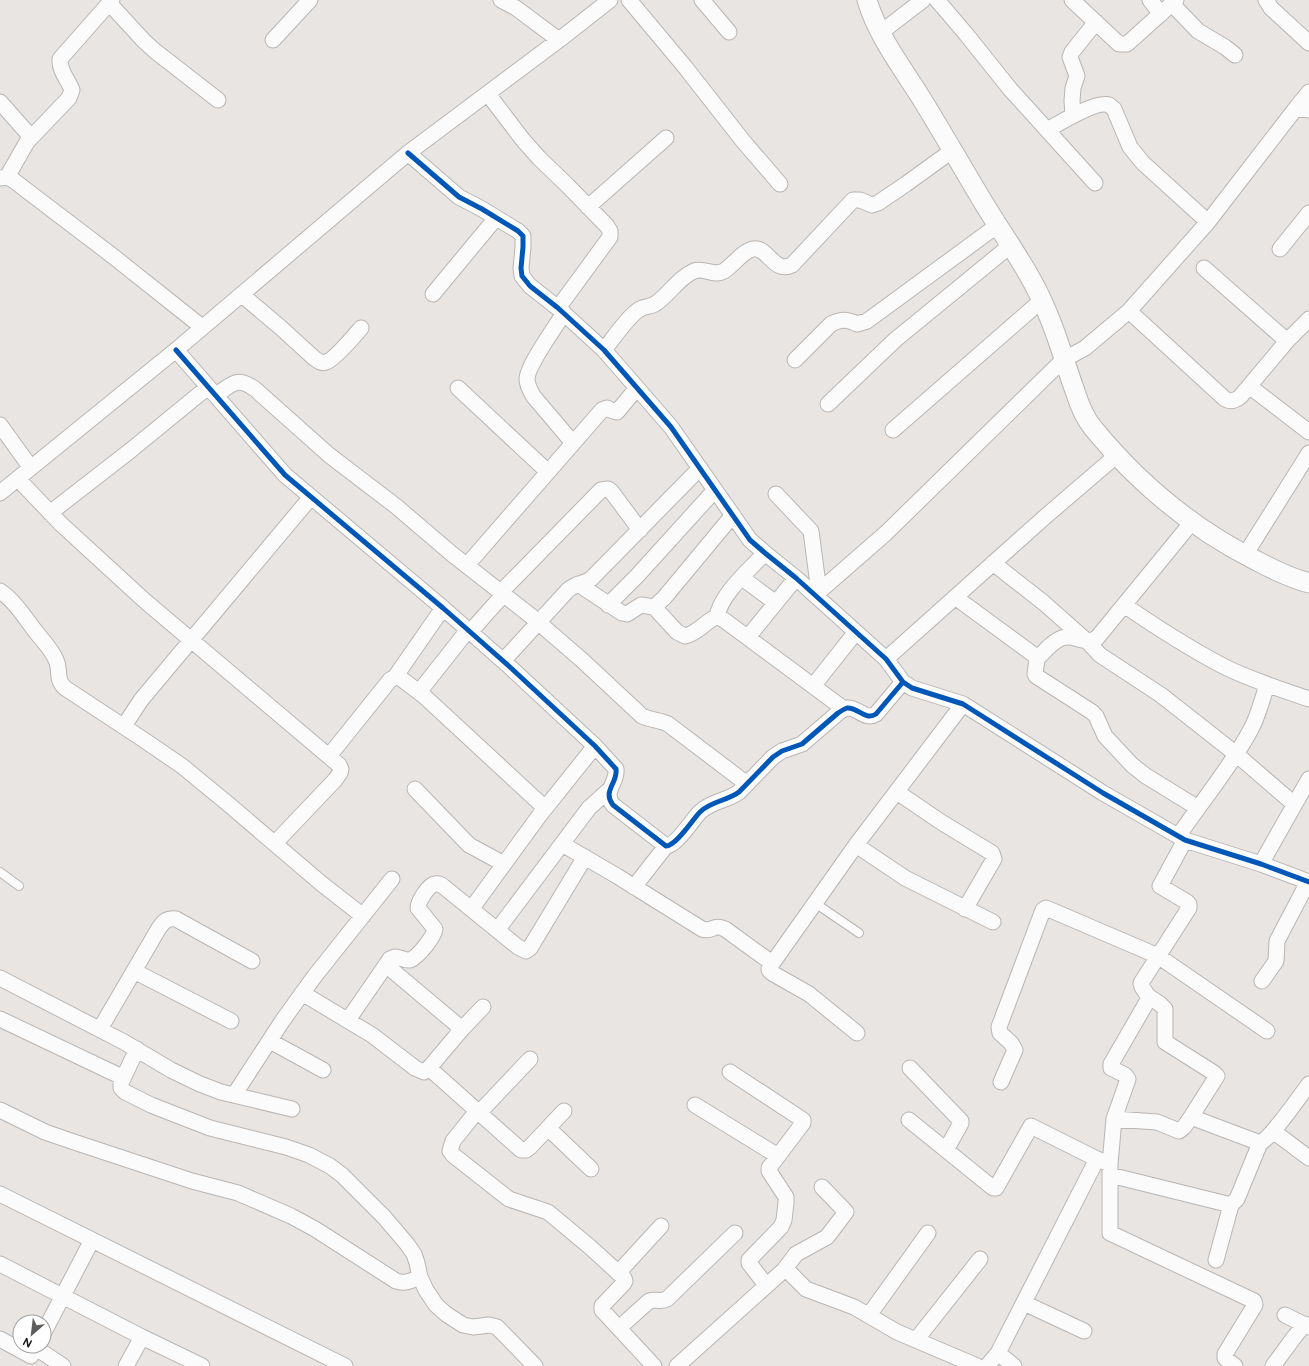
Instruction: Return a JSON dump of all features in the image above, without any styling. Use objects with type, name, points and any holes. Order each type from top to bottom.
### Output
[{"type":"street","points":[[273,40],[310,0]]},
{"type":"street","points":[[501,0],[516,8],[559,40]]},
{"type":"street","points":[[0,494],[242,295],[408,153],[488,94],[610,0]]},
{"type":"street","points":[[629,0],[685,67],[738,135],[780,184]]},
{"type":"street","points":[[702,0],[729,32]]},
{"type":"street","points":[[867,0],[886,44],[917,91],[1036,287],[1057,338],[1063,360],[1082,410],[1092,426],[1136,475],[1192,522],[1245,555],[1295,579],[1309,583]]},
{"type":"street","points":[[880,33],[923,0]]},
{"type":"street","points":[[937,0],[1010,88],[1095,183]]},
{"type":"street","points":[[1072,0],[1119,44],[1124,45],[1170,6]]},
{"type":"street","points":[[1150,0],[1170,6],[1198,31],[1225,47],[1235,55]]},
{"type":"street","points":[[1266,0],[1271,8],[1309,43]]},
{"type":"street","points":[[202,327],[14,180],[3,178],[31,137],[69,98],[72,90],[59,65],[60,59],[110,1],[144,41],[218,100]]},
{"type":"street","points":[[1073,115],[1072,101],[1077,76],[1070,57],[1072,52],[1096,22]]},
{"type":"street","points":[[817,594],[886,533],[1063,360],[1085,348],[1128,311],[1208,222],[1303,109],[1309,92]]},
{"type":"street","points":[[488,94],[523,140],[539,158],[607,226],[610,231],[610,237],[561,311],[533,364],[527,379],[530,391],[534,397],[573,443]]},
{"type":"street","points":[[0,102],[31,137]]},
{"type":"street","points":[[1047,130],[1082,111],[1103,104],[1109,105],[1114,109],[1130,148],[1143,163],[1208,222]]},
{"type":"street","points":[[588,207],[666,138]]},
{"type":"street","points":[[604,350],[639,309],[654,304],[684,277],[695,271],[704,270],[718,274],[723,272],[752,249],[758,250],[776,264],[786,268],[792,265],[853,200],[860,200],[872,205],[878,203],[953,150]]},
{"type":"street","points":[[408,153],[459,197],[518,231],[523,236],[522,276],[530,286],[561,311],[604,350],[671,427],[750,540],[765,554],[817,594],[886,659],[903,682],[912,688],[963,704],[1102,793],[1182,838],[1261,864],[1309,882],[1277,941],[1276,961],[1262,981]]},
{"type":"street","points":[[1280,249],[1309,213]]},
{"type":"street","points":[[433,294],[496,218]]},
{"type":"street","points":[[796,360],[831,324],[838,320],[846,319],[857,324],[867,321],[998,225]]},
{"type":"street","points":[[828,404],[895,340],[1011,245]]},
{"type":"street","points":[[1204,268],[1287,341]]},
{"type":"street","points":[[242,295],[271,318],[320,362],[326,362],[332,358],[361,328]]},
{"type":"street","points":[[893,430],[1042,300]]},
{"type":"street","points":[[1128,311],[1225,399],[1230,401],[1235,401],[1240,397],[1287,341],[1309,318]]},
{"type":"street","points":[[176,350],[285,475],[443,608],[595,746],[616,769],[615,779],[610,789],[609,800],[613,805],[666,846]]},
{"type":"street","points":[[50,513],[131,450],[212,391],[234,383],[245,382],[255,389],[329,455],[397,507],[538,622],[583,661],[642,716],[668,724],[746,784]]},
{"type":"street","points":[[1249,386],[1309,432]]},
{"type":"street","points":[[458,388],[548,472]]},
{"type":"street","points":[[467,565],[602,410],[607,408],[617,412],[637,388]]},
{"type":"street","points":[[0,425],[31,468]]},
{"type":"street","points":[[1245,555],[1309,453]]},
{"type":"street","points":[[886,659],[1117,455]]},
{"type":"street","points":[[503,661],[568,590],[573,586],[585,583],[591,579],[700,468]]},
{"type":"street","points":[[18,479],[50,513],[145,600],[329,756],[341,769],[340,774],[275,843]]},
{"type":"street","points":[[419,692],[502,593],[601,490],[608,489],[611,491],[640,530]]},
{"type":"street","points":[[608,605],[638,576],[715,490]]},
{"type":"street","points":[[776,494],[811,531],[817,594]]},
{"type":"street","points":[[124,726],[141,700],[192,641],[311,497]]},
{"type":"street","points":[[578,584],[622,613],[627,614],[641,605],[654,606],[664,598],[732,515]]},
{"type":"street","points":[[1037,659],[1062,638],[1066,637],[1088,642],[1097,638],[1192,522]]},
{"type":"street","points":[[718,617],[718,611],[724,600],[742,578],[765,554]]},
{"type":"street","points":[[993,563],[1044,603],[1088,642],[1100,655],[1161,695],[1236,754],[1294,804]]},
{"type":"street","points":[[742,578],[776,603]]},
{"type":"street","points":[[748,637],[796,578]]},
{"type":"street","points":[[0,591],[8,596],[15,604],[53,654],[58,665],[58,680],[61,685],[124,726],[202,782],[275,843],[304,870],[363,916]]},
{"type":"street","points":[[955,597],[1034,655],[1037,659],[1036,674],[1039,679],[1092,712],[1096,716],[1105,736],[1139,771],[1198,808]]},
{"type":"street","points":[[654,606],[677,632],[685,636],[701,628],[714,618],[718,617],[724,620],[844,709]]},
{"type":"street","points":[[1124,606],[1165,633],[1223,666],[1267,685],[1309,698]]},
{"type":"street","points":[[329,756],[390,680],[395,676],[443,608]]},
{"type":"street","points":[[813,686],[856,632]]},
{"type":"street","points":[[395,676],[404,680],[419,692],[546,808]]},
{"type":"street","points":[[634,887],[666,846],[674,842],[701,811],[717,801],[734,796],[773,757],[782,751],[802,744],[844,709],[853,709],[868,716],[876,714],[903,682]]},
{"type":"street","points":[[1114,1118],[1157,1122],[1179,1131],[1191,1117],[1217,1076],[1165,1042],[1165,1008],[1148,996],[1141,983],[1188,908],[1189,904],[1160,886],[1182,838],[1198,808],[1236,754],[1250,730],[1267,685]]},
{"type":"street","points":[[856,1034],[809,994],[772,973],[769,968],[856,845],[963,704]]},
{"type":"street","points":[[472,908],[546,808],[595,746]]},
{"type":"street","points":[[1261,864],[1309,778]]},
{"type":"street","points":[[415,789],[469,845],[475,850],[504,864]]},
{"type":"street","points":[[498,929],[589,808],[610,789]]},
{"type":"street","points":[[896,792],[992,853],[994,859],[965,909]]},
{"type":"street","points":[[562,844],[702,929],[706,931],[716,926],[725,929],[772,963]]},
{"type":"street","points":[[856,845],[905,878],[992,922]]},
{"type":"street","points":[[348,1020],[390,959],[395,957],[407,960],[412,959],[419,954],[435,932],[436,929],[434,925],[418,908],[420,900],[433,884],[440,884],[498,929],[518,947],[523,950],[528,950],[585,857]]},
{"type":"street","points":[[234,1095],[302,994],[392,880]]},
{"type":"street","points":[[1001,1082],[1015,1050],[1014,1047],[1000,1033],[999,1027],[1044,909],[1048,908],[1158,956],[1268,1031]]},
{"type":"street","points":[[100,1029],[159,928],[168,918],[176,919],[252,961]]},
{"type":"street","points":[[386,965],[462,1029]]},
{"type":"street","points":[[134,971],[231,1021]]},
{"type":"street","points":[[0,978],[100,1029],[171,1070],[200,1084],[234,1095],[292,1110]]},
{"type":"street","points":[[302,994],[372,1035],[415,1068],[424,1072],[483,1007]]},
{"type":"street","points":[[1148,996],[1148,1000],[1110,1066],[1125,1075],[1128,1079],[1114,1118],[1106,1166],[1110,1233],[1254,1301],[1255,1305],[1225,1354],[1225,1358],[1235,1366]]},
{"type":"street","points":[[0,1018],[122,1077]]},
{"type":"street","points":[[270,1041],[323,1070]]},
{"type":"street","points":[[137,1049],[122,1077],[121,1088],[125,1092],[151,1105],[210,1128],[286,1147],[309,1155],[342,1174],[384,1217],[407,1244],[416,1258],[420,1277],[426,1290],[436,1305],[446,1314],[463,1325],[473,1327],[489,1325],[497,1327],[534,1366]]},
{"type":"street","points":[[530,1058],[478,1112],[453,1141],[450,1151],[453,1156],[509,1199],[548,1212],[624,1278],[625,1281],[602,1306],[602,1310],[654,1366]]},
{"type":"street","points":[[429,1068],[521,1150],[526,1150],[530,1147],[564,1111]]},
{"type":"street","points":[[910,1068],[961,1121],[946,1150]]},
{"type":"street","points":[[730,1072],[803,1120],[769,1168],[769,1172],[786,1197],[786,1203],[783,1224],[749,1260],[749,1263],[766,1285]]},
{"type":"street","points":[[1216,1260],[1231,1205],[1237,1199],[1260,1143],[1264,1142],[1309,1084]]},
{"type":"street","points":[[695,1105],[778,1156]]},
{"type":"street","points":[[0,1110],[23,1122],[64,1139],[186,1179],[238,1193],[291,1216],[315,1229],[401,1283],[420,1277]]},
{"type":"street","points":[[1191,1117],[1260,1143]]},
{"type":"street","points":[[909,1120],[990,1187],[995,1189],[1031,1126],[1106,1166],[1231,1205]]},
{"type":"street","points":[[548,1128],[591,1168]]},
{"type":"street","points":[[1273,1131],[1309,1158]]},
{"type":"street","points":[[987,1366],[998,1353],[1024,1303],[1106,1166]]},
{"type":"street","points":[[677,1366],[784,1270],[796,1254],[827,1237],[846,1212],[822,1187]]},
{"type":"street","points":[[0,1194],[345,1366]]},
{"type":"street","points":[[618,1273],[661,1226]]},
{"type":"street","points":[[619,1328],[649,1301],[654,1299],[664,1301],[667,1299],[734,1233]]},
{"type":"street","points":[[869,1315],[928,1233]]},
{"type":"street","points":[[52,1317],[92,1240]]},
{"type":"street","points":[[916,1340],[980,1259]]},
{"type":"street","points":[[0,1264],[202,1366]]},
{"type":"street","points":[[784,1270],[788,1271],[806,1289],[854,1307],[892,1329],[976,1366]]},
{"type":"street","points":[[1024,1303],[1084,1331]]},
{"type":"street","points":[[1273,1366],[1295,1336],[1307,1326],[1285,1315]]},
{"type":"street","points":[[126,1366],[142,1337]]},
{"type":"street","points":[[0,1338],[12,1344]]},
{"type":"street","points":[[998,1353],[1014,1366]]},
{"type":"street","points":[[32,1354],[63,1366]]},
{"type":"lane","points":[[0,872],[19,886]]},
{"type":"lane","points":[[815,904],[859,934]]},
{"type":"cycle path","points":[[408,153],[459,197],[482,209],[518,231],[523,236],[522,276],[530,286],[558,308],[604,350],[671,427],[750,540],[796,578],[886,659],[903,682],[912,688],[963,704],[1103,793],[1185,840],[1261,864],[1309,882]]},
{"type":"cycle path","points":[[176,350],[285,475],[443,608],[511,668],[595,746],[616,769],[615,779],[609,795],[613,805],[666,846],[675,842],[704,808],[739,792],[773,757],[782,751],[802,744],[846,708],[851,708],[868,716],[876,714],[903,682]]}]
